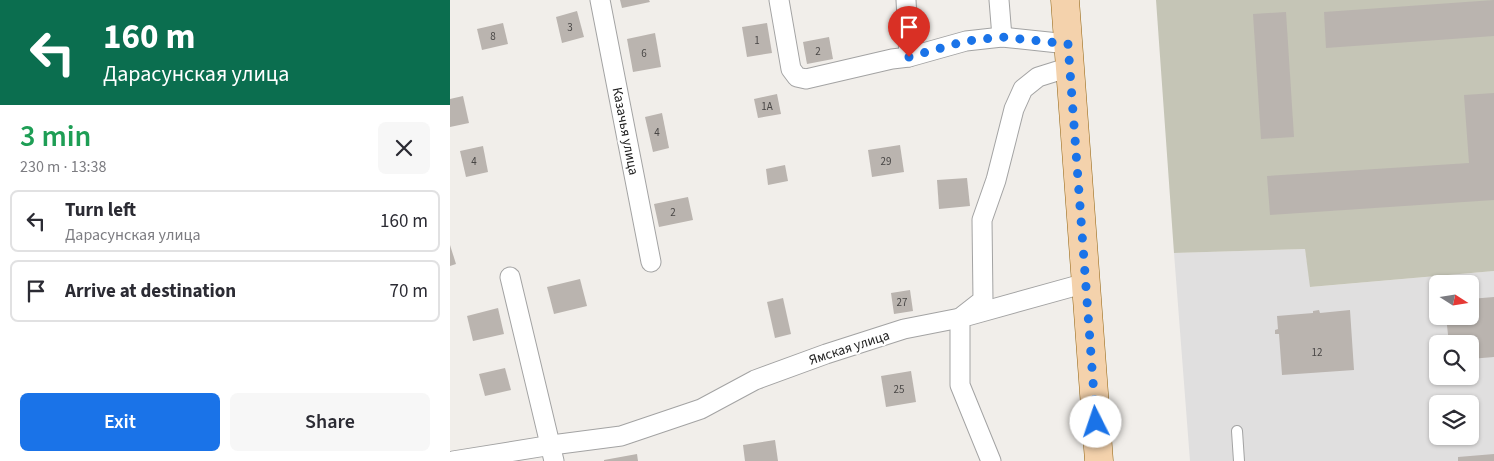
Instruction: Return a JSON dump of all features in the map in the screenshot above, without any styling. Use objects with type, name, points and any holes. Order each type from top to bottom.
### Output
[{"type":"main road","points":[[1065,0],[1099,461]]},
{"type":"street","name":"Казачья улица","points":[[600,0],[651,262]]},
{"type":"street","points":[[779,0],[791,69],[796,77],[806,79],[892,59],[909,57],[966,41],[1002,37],[1069,55]]},
{"type":"street","points":[[906,0],[909,57]]},
{"type":"street","points":[[999,0],[1002,37]]},
{"type":"street","name":"Ямская улица","points":[[453,461],[553,453],[621,436],[701,408],[755,380],[826,354],[904,329],[960,318],[983,300],[982,220],[996,180],[1014,109],[1023,89],[1038,76],[1069,55]]},
{"type":"street","points":[[510,277],[553,453]]},
{"type":"street","points":[[991,461],[960,385],[960,318],[1086,283]]},
{"type":"lane","points":[[1237,430],[1239,461]]},
{"type":"shaded area","points":[[1156,0],[1494,0],[1494,271],[1429,275],[1429,277],[1310,287],[1305,249],[1174,253]]},
{"type":"shaded area","points":[[1305,249],[1311,287],[1429,277],[1429,325],[1479,325],[1479,275],[1448,275],[1494,271],[1494,461],[1190,461],[1174,253]]},
{"type":"building","points":[[620,0],[649,0],[650,2],[622,8]]},
{"type":"building","points":[[1494,0],[1494,36],[1326,48],[1324,12]]},
{"type":"building","points":[[577,11],[584,37],[562,43],[556,17]]},
{"type":"building","points":[[1286,12],[1294,137],[1261,139],[1253,14]]},
{"type":"building","points":[[503,23],[508,44],[482,50],[477,29]]},
{"type":"building","points":[[767,23],[772,53],[747,57],[742,27]]},
{"type":"building","points":[[655,33],[661,67],[633,72],[627,39]]},
{"type":"building","points":[[829,37],[833,59],[807,64],[803,42]]},
{"type":"building","points":[[1494,93],[1494,200],[1270,215],[1267,176],[1469,163],[1464,95]]},
{"type":"building","points":[[777,94],[781,114],[758,118],[754,99]]},
{"type":"building","points":[[463,96],[469,123],[450,127],[450,99]]},
{"type":"building","points":[[662,113],[669,148],[653,152],[645,117]]},
{"type":"building","points":[[900,145],[904,172],[872,177],[868,150]]},
{"type":"building","points":[[483,146],[488,172],[466,177],[460,151]]},
{"type":"building","points":[[785,165],[788,181],[768,185],[766,169]]},
{"type":"building","points":[[967,178],[970,206],[939,209],[937,180]]},
{"type":"building","points":[[688,197],[693,220],[659,227],[654,204]]},
{"type":"building","points":[[450,245],[456,264],[450,266]]},
{"type":"building","points":[[580,279],[587,306],[554,314],[547,287]]},
{"type":"building","points":[[910,290],[913,311],[894,314],[891,293]]},
{"type":"building","points":[[1494,297],[1494,357],[1479,358],[1479,335],[1448,335],[1447,325],[1479,325],[1479,298]]},
{"type":"building","points":[[783,298],[791,334],[775,338],[767,302]]},
{"type":"building","points":[[498,308],[504,334],[473,341],[467,316]]},
{"type":"building","points":[[1319,310],[1320,313],[1350,310],[1354,370],[1282,375],[1279,334],[1275,334],[1275,330],[1278,329],[1277,316],[1313,313],[1313,311]]},
{"type":"building","points":[[505,368],[511,390],[485,396],[479,374]]},
{"type":"building","points":[[911,371],[916,402],[886,407],[881,376]]},
{"type":"building","points":[[775,440],[778,461],[745,461],[743,445]]},
{"type":"building","points":[[637,454],[638,461],[604,461],[604,460]]},
{"type":"building","points":[[1494,454],[1494,461],[1458,461],[1458,457]]},
{"type":"route","points":[[909,57],[966,41],[1002,37],[1068,44],[1096,422]]}]
